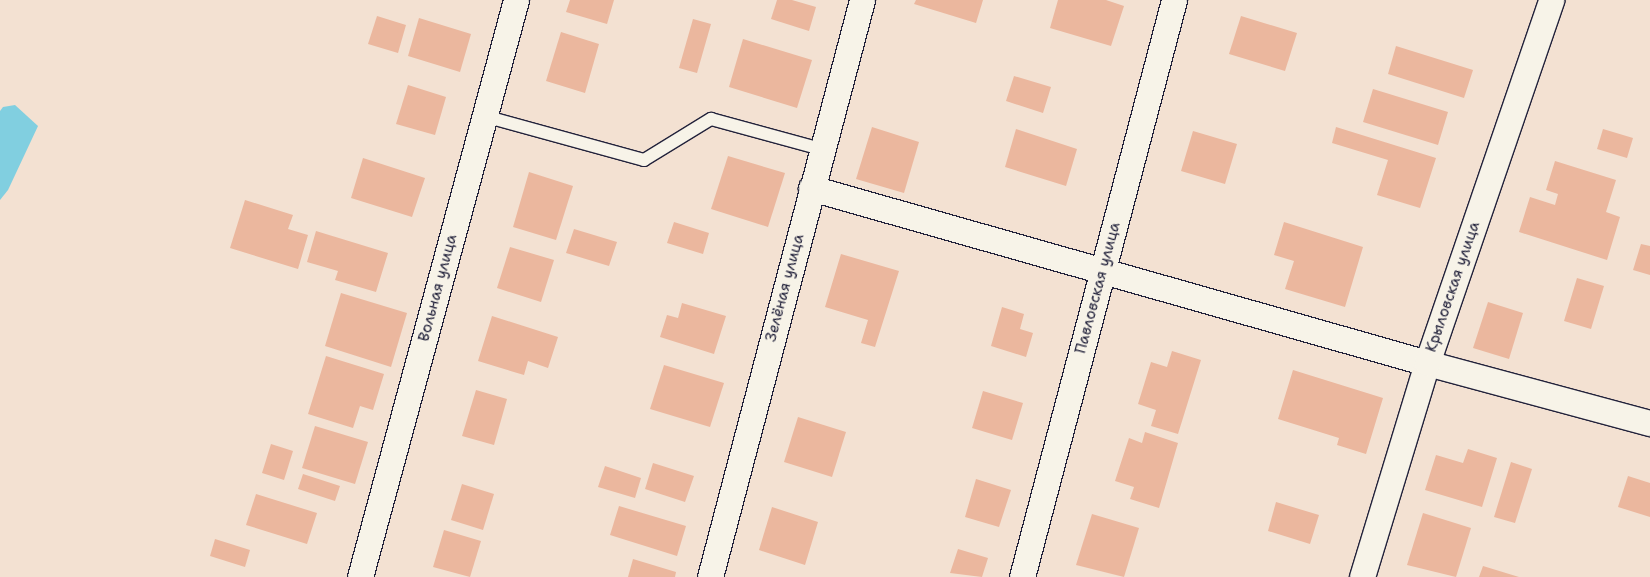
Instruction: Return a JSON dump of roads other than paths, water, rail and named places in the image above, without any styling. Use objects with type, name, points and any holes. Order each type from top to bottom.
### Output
[{"type":"street","name":"Вольная улица","points":[[360,577],[516,0]]},
{"type":"street","name":"Зелёная улица","points":[[710,577],[821,149],[862,0]]},
{"type":"street","name":"Павловская улица","points":[[1022,577],[1174,0]]},
{"type":"street","name":"Крыловская улица","points":[[1362,577],[1427,363],[1551,0]]},
{"type":"street","points":[[811,188],[1427,363],[1650,423]]},
{"type":"lane","points":[[484,116],[644,160],[711,119],[821,149]]},
{"type":"water","points":[[15,105],[38,126],[8,190],[0,200],[0,111],[3,107]]}]
